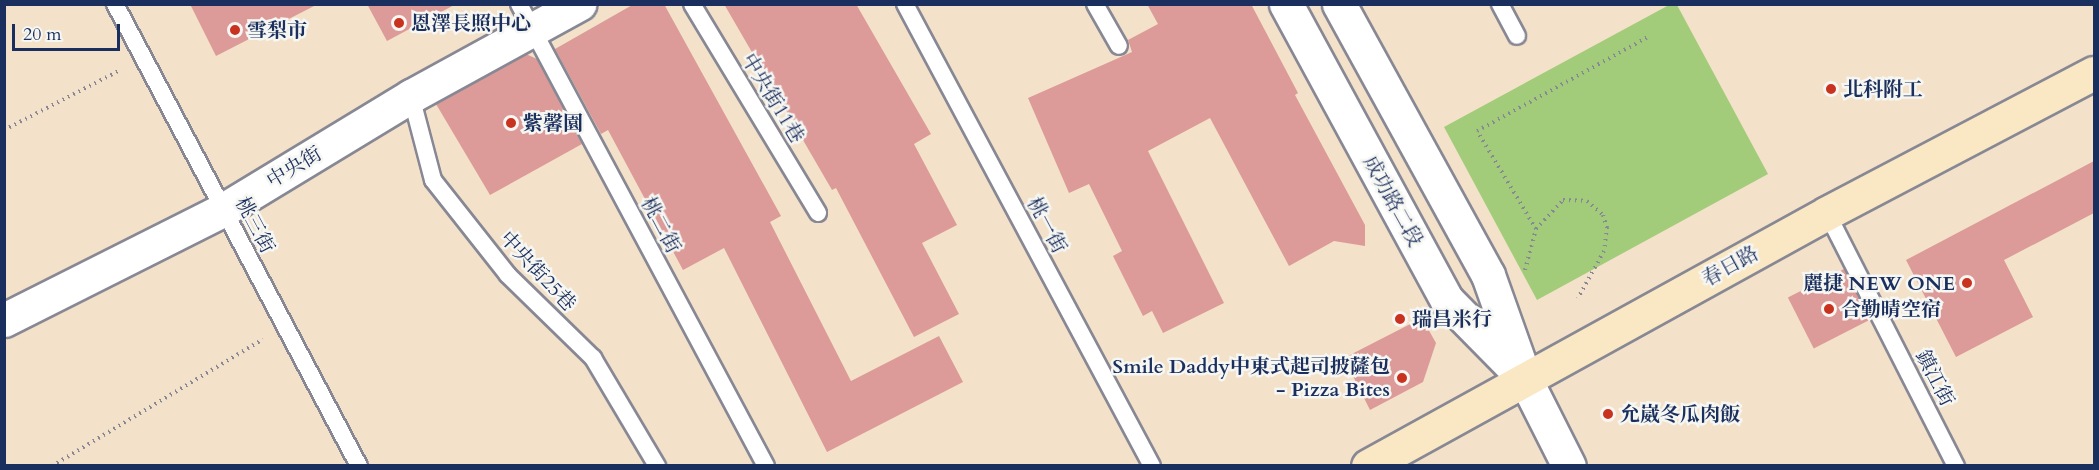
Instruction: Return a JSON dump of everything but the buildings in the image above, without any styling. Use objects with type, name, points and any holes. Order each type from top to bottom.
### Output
[{"type":"main road","name":"春日路","points":[[1368,465],[1827,213],[2094,73]]},
{"type":"street","name":"中央街","points":[[4,320],[223,210],[411,96],[526,17],[579,4]]},
{"type":"street","name":"成功路二段","points":[[1286,4],[1447,300],[1525,380]]},
{"type":"street","name":"成功路二段","points":[[1339,4],[1488,275],[1525,380],[1569,465]]},
{"type":"lane","name":"桃三街","points":[[115,4],[142,59],[359,465]]},
{"type":"lane","name":"中央街11巷","points":[[692,4],[818,213]]},
{"type":"lane","name":"桃一街","points":[[905,4],[1152,465]]},
{"type":"lane","points":[[1095,4],[1119,46]]},
{"type":"lane","points":[[1500,4],[1517,36]]},
{"type":"lane","name":"桃二街","points":[[526,17],[766,465]]},
{"type":"lane","name":"中央街25巷","points":[[411,96],[433,180],[508,275],[593,358],[657,465]]},
{"type":"lane","name":"鎮江街","points":[[1827,213],[1956,465]]},
{"type":"path","points":[[1536,230],[1477,131],[1648,37]]},
{"type":"path","points":[[4,130],[142,59]]},
{"type":"path","points":[[1523,278],[1536,230],[1563,200],[1587,201],[1603,215],[1607,227],[1604,252],[1578,298]]},
{"type":"path","points":[[52,465],[285,327]]},
{"type":"green space","points":[[1669,5],[1677,5],[1768,174],[1537,300],[1444,127]]},
{"type":"place","name":"恩澤長照中心","points":[[399,23]]},
{"type":"place","name":"雪梨市","points":[[235,30]]},
{"type":"place","name":"北科附工","points":[[1831,89]]},
{"type":"place","name":"紫馨園","points":[[511,123]]},
{"type":"place","name":"麗捷 NEW ONE","points":[[1967,283]]},
{"type":"place","name":"合勤晴空宿","points":[[1829,309]]},
{"type":"place","name":"瑞昌米行","points":[[1400,319]]},
{"type":"place","name":"Smile Daddy中東式起司披薩包 - Pizza Bites","points":[[1402,378]]},
{"type":"place","name":"允崴冬瓜肉飯","points":[[1608,414]]}]
